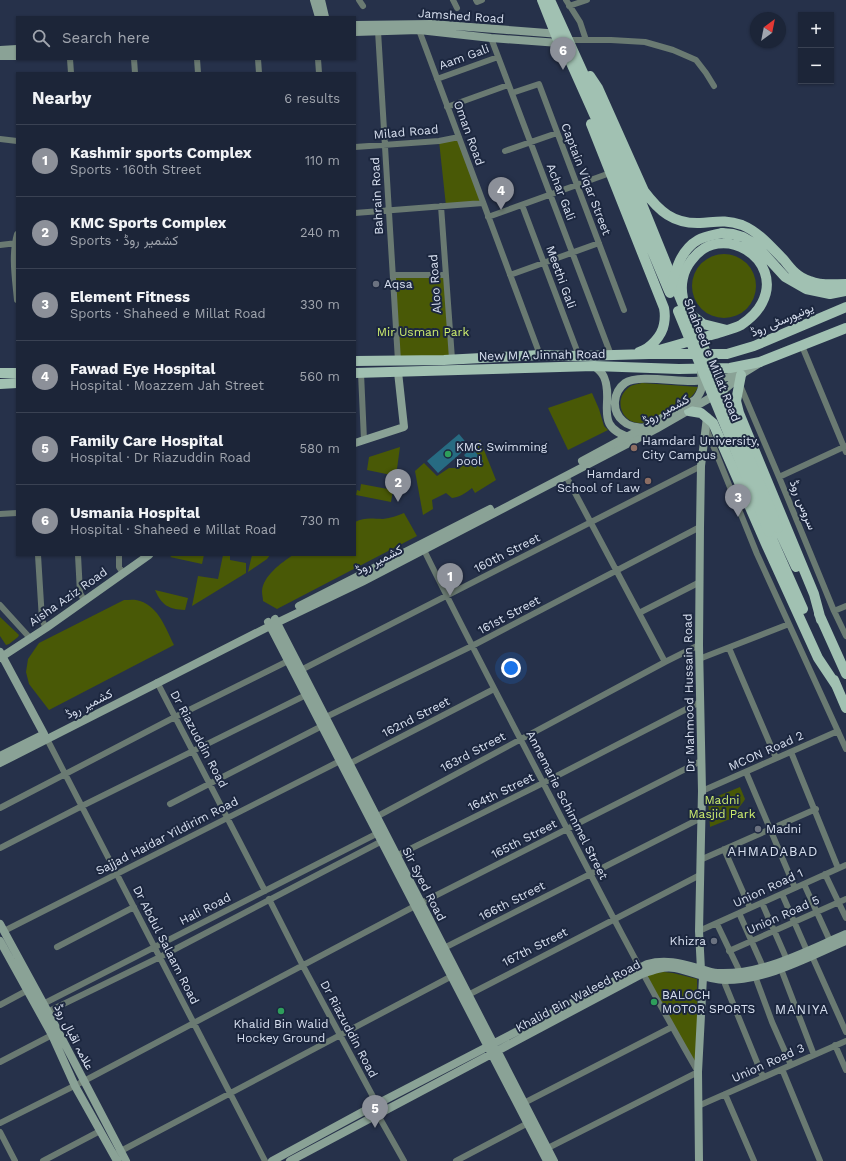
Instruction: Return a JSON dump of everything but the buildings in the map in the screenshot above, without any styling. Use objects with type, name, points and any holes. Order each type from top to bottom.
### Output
[{"type":"main road","points":[[314,0],[319,16]]},
{"type":"main road","points":[[321,0],[325,16]]},
{"type":"main road","points":[[542,0],[575,62],[635,187],[685,310],[703,324],[727,330]]},
{"type":"main road","points":[[550,0],[562,39]]},
{"type":"main road","name":"Jamshed Road","points":[[356,25],[431,24],[562,39]]},
{"type":"main road","name":"Jamshed Road","points":[[356,32],[419,30],[490,38],[562,39]]},
{"type":"main road","points":[[0,50],[16,49]]},
{"type":"main road","points":[[0,56],[16,56]]},
{"type":"main road","points":[[575,62],[568,70],[613,169],[664,308],[664,326],[654,342],[645,350],[624,355]]},
{"type":"main road","points":[[575,62],[598,88],[644,191],[653,203],[665,213],[675,220],[686,222],[721,221],[742,225],[754,232],[767,243],[797,274],[809,281],[827,285],[846,284]]},
{"type":"main road","name":"Shaheed e Millat Road","points":[[613,169],[630,198],[700,364],[774,530],[821,620],[846,674]]},
{"type":"main road","points":[[670,294],[676,268],[682,256],[689,247],[699,239],[722,233],[743,237],[755,244],[785,276],[806,289],[830,294],[846,291]]},
{"type":"main road","name":"Shaheed e Millat Road","points":[[649,354],[727,330],[740,326],[753,317],[766,295],[767,281],[764,270],[758,259],[747,250],[734,244],[715,243],[702,249],[694,256],[685,270],[681,291],[688,309],[774,530],[846,708]]},
{"type":"main road","name":"یونیورسٹی روڈ","points":[[727,354],[754,346],[846,307]]},
{"type":"main road","points":[[804,325],[812,342]]},
{"type":"main road","points":[[760,362],[846,328]]},
{"type":"main road","name":"New M A Jinnah Road","points":[[356,360],[398,361],[540,356],[727,354]]},
{"type":"main road","name":"New M A Jinnah Road","points":[[358,373],[594,366],[679,369],[730,368],[760,362]]},
{"type":"main road","name":"کشمیر روڈ","points":[[422,547],[566,476],[689,411],[724,390],[760,362]]},
{"type":"main road","name":"کشمیر روڈ","points":[[0,763],[46,736],[272,622],[362,582],[422,547],[646,428],[695,400],[700,394],[702,388],[700,364]]},
{"type":"main road","points":[[594,366],[604,376],[607,384],[607,415],[609,423],[614,430],[622,435],[638,438]]},
{"type":"main road","points":[[356,443],[404,427],[398,372]]},
{"type":"main road","points":[[0,373],[16,373]]},
{"type":"main road","points":[[646,428],[629,425],[622,421],[618,415],[615,402],[618,390],[631,380],[694,381],[742,377],[736,401],[739,413],[814,594],[821,620]]},
{"type":"main road","points":[[0,384],[16,383]]},
{"type":"main road","points":[[689,411],[701,413],[707,422],[713,423],[815,651],[836,685]]},
{"type":"main road","points":[[720,437],[721,428],[726,419],[739,413]]},
{"type":"main road","name":"Dr Mahmood Hussain Road","points":[[699,1161],[698,1072],[702,973],[699,931],[702,791],[699,659],[700,527],[701,466],[707,422]]},
{"type":"main road","name":"Aisha Aziz Road","points":[[1,655],[46,628],[148,556]]},
{"type":"main road","name":"کشمیر روڈ","points":[[0,756],[46,736],[157,682],[272,622]]},
{"type":"main road","name":"Sir Syed Road","points":[[272,622],[288,661],[326,717],[340,760],[418,905],[452,976],[468,994],[488,1046]]},
{"type":"main road","name":"Sir Syed Road","points":[[272,622],[301,670],[306,695],[322,726],[349,764],[376,817],[380,832]]},
{"type":"main road","points":[[1,655],[46,736]]},
{"type":"main road","name":"Sir Syed Road","points":[[384,840],[396,856],[418,905]]},
{"type":"main road","name":"Sir Syed Road","points":[[425,919],[444,948],[488,1046],[545,1150],[547,1161]]},
{"type":"main road","name":"علامہ اقبال روڈ","points":[[2,927],[44,1014],[84,1081],[117,1156]]},
{"type":"main road","name":"Khalid Bin Waleed Road","points":[[290,1161],[508,1046],[657,962],[666,961],[681,963],[702,973],[724,980],[755,976],[781,969],[830,941],[846,934]]},
{"type":"main road","name":"Khalid Bin Waleed Road","points":[[702,973],[740,972],[763,967],[846,941]]},
{"type":"main road","name":"علامہ اقبال روڈ","points":[[0,942],[28,990],[40,1006]]},
{"type":"main road","name":"Khalid Bin Waleed Road","points":[[272,1161],[488,1046],[641,971]]},
{"type":"main road","name":"علامہ اقبال روڈ","points":[[44,1014],[75,1086],[100,1131],[117,1156],[126,1161]]},
{"type":"main road","points":[[504,1038],[504,1042],[508,1046]]},
{"type":"main road","name":"Sir Syed Road","points":[[521,1104],[528,1123],[545,1150],[554,1161]]},
{"type":"street","points":[[359,0],[363,6]]},
{"type":"street","points":[[454,0],[457,8]]},
{"type":"street","points":[[476,0],[477,2],[482,0]]},
{"type":"street","points":[[566,0],[580,22],[586,40]]},
{"type":"street","points":[[569,6],[588,0]]},
{"type":"street","name":"Oman Road","points":[[419,30],[540,356]]},
{"type":"street","name":"Bahrain Road","points":[[378,31],[398,361]]},
{"type":"street","name":"Achar Gali","points":[[490,38],[611,355]]},
{"type":"street","points":[[562,39],[645,42],[673,50],[696,60],[714,86]]},
{"type":"street","name":"Aam Gali","points":[[437,79],[498,56]]},
{"type":"street","points":[[70,60],[71,72]]},
{"type":"street","points":[[134,60],[135,72]]},
{"type":"street","points":[[197,60],[198,72]]},
{"type":"street","points":[[258,60],[259,72]]},
{"type":"street","points":[[318,60],[319,72]]},
{"type":"street","name":"Captain Viqar Street","points":[[512,93],[539,84],[624,310]]},
{"type":"street","points":[[447,107],[508,85]]},
{"type":"street","points":[[505,151],[557,133]]},
{"type":"street","name":"Milad Road","points":[[356,147],[439,141],[459,137]]},
{"type":"street","points":[[0,139],[16,141]]},
{"type":"street","points":[[488,217],[577,185],[613,169]]},
{"type":"street","points":[[356,213],[483,203]]},
{"type":"street","name":"Meethi Gali","points":[[522,205],[579,356]]},
{"type":"street","name":"Aloo Road","points":[[441,206],[452,359]]},
{"type":"street","points":[[0,245],[16,243],[14,256],[16,285]]},
{"type":"street","points":[[510,275],[599,243]]},
{"type":"street","points":[[393,275],[446,275]]},
{"type":"street","points":[[779,477],[845,448],[802,346]]},
{"type":"street","points":[[358,373],[364,440]]},
{"type":"street","name":"سروس روڈ","points":[[742,377],[779,477],[846,636]]},
{"type":"street","points":[[707,422],[757,554],[846,749]]},
{"type":"street","name":"160th Street","points":[[301,670],[701,466]]},
{"type":"street","points":[[566,476],[666,662]]},
{"type":"street","points":[[0,514],[16,513]]},
{"type":"street","name":"161st Street","points":[[326,717],[472,646],[700,527]]},
{"type":"street","name":"Annemarie Schimmel Street","points":[[422,547],[613,919],[698,1072]]},
{"type":"street","points":[[38,556],[42,620],[46,628]]},
{"type":"street","points":[[78,556],[80,593],[84,600]]},
{"type":"street","points":[[119,556],[119,567],[123,573]]},
{"type":"street","points":[[639,613],[700,582]]},
{"type":"street","points":[[0,605],[30,638]]},
{"type":"street","points":[[834,610],[846,606]]},
{"type":"street","points":[[699,659],[789,624]]},
{"type":"street","name":"163rd Street","points":[[376,817],[699,645]]},
{"type":"street","points":[[730,648],[776,758]]},
{"type":"street","points":[[0,808],[175,717],[288,661]]},
{"type":"street","name":"Dr Riazuddin Road","points":[[157,682],[228,817],[264,891]]},
{"type":"street","name":"162nd Street","points":[[349,764],[494,689]]},
{"type":"street","points":[[0,848],[306,695]]},
{"type":"street","name":"164th Street","points":[[396,856],[543,783],[700,702]]},
{"type":"street","points":[[170,804],[322,726]]},
{"type":"street","name":"MCON Road 2","points":[[702,791],[838,730]]},
{"type":"street","name":"Dr Abdul Salaam Road","points":[[46,736],[265,1161]]},
{"type":"street","points":[[791,752],[816,809],[838,868]]},
{"type":"street","name":"Sajjad Haidar Yildirim Road","points":[[2,927],[117,873],[340,760]]},
{"type":"street","name":"165th Street","points":[[0,1123],[75,1086],[418,905],[701,761]]},
{"type":"street","points":[[746,772],[795,888]]},
{"type":"street","points":[[700,860],[816,809]]},
{"type":"street","name":"166th Street","points":[[444,948],[701,818]]},
{"type":"street","name":"Hali Road","points":[[40,1006],[380,832]]},
{"type":"street","name":"Hali Road","points":[[44,1014],[160,957],[384,840]]},
{"type":"street","points":[[724,850],[750,908]]},
{"type":"street","name":"Union Road 1","points":[[699,931],[762,904],[846,864]]},
{"type":"street","points":[[826,874],[846,918]]},
{"type":"street","name":"167th Street","points":[[468,994],[700,875]]},
{"type":"street","points":[[804,884],[830,941]]},
{"type":"street","points":[[264,891],[269,900]]},
{"type":"street","points":[[264,891],[269,900]]},
{"type":"street","points":[[782,894],[846,1032]]},
{"type":"street","name":"Union Road 5","points":[[729,951],[846,899]]},
{"type":"street","name":"Dr Riazuddin Road","points":[[269,900],[377,1104]]},
{"type":"street","points":[[762,904],[787,960]]},
{"type":"street","points":[[57,947],[134,907]]},
{"type":"street","points":[[739,913],[763,967]]},
{"type":"street","points":[[717,924],[740,972]]},
{"type":"street","points":[[781,969],[814,1055]]},
{"type":"street","points":[[117,1156],[230,1093],[452,976]]},
{"type":"street","points":[[755,976],[772,1022],[791,1065]]},
{"type":"street","points":[[724,980],[724,984],[763,1077]]},
{"type":"street","points":[[0,1005],[28,990]]},
{"type":"street","points":[[521,1104],[672,1027]]},
{"type":"street","points":[[0,1062],[52,1035]]},
{"type":"street","name":"Union Road 3","points":[[698,1106],[846,1041]]},
{"type":"street","points":[[835,1045],[846,1070]]},
{"type":"street","points":[[782,1069],[820,1161]]},
{"type":"street","points":[[545,1150],[698,1072]]},
{"type":"street","points":[[725,1094],[754,1161]]},
{"type":"street","points":[[378,1115],[404,1161]]},
{"type":"street","points":[[456,1161],[528,1123]]},
{"type":"street","points":[[43,1161],[100,1131]]},
{"type":"street","points":[[0,1132],[15,1161]]},
{"type":"green space","points":[[459,137],[483,203],[446,206],[439,141]]},
{"type":"green space","points":[[724,254],[742,260],[750,268],[756,286],[750,304],[742,312],[724,318],[706,312],[698,304],[692,286],[698,268],[706,260]]},
{"type":"green space","name":"Mir Usman Park","points":[[393,275],[446,275],[452,359],[398,361]]},
{"type":"green space","points":[[642,383],[698,387],[689,399],[656,418],[641,423],[629,420],[625,416],[622,410],[621,399],[623,393],[629,387]]},
{"type":"green space","points":[[592,393],[604,426],[608,430],[568,450],[548,408]]},
{"type":"green space","points":[[480,440],[496,480],[475,493],[472,488],[458,497],[452,498],[446,493],[432,500],[433,509],[423,515],[415,471],[424,463],[437,476],[449,468],[460,468],[468,459],[474,466],[483,461],[472,448]]},
{"type":"green space","points":[[400,447],[396,476],[367,470],[369,457]]},
{"type":"green space","points":[[361,484],[393,490],[391,502],[356,495],[357,490],[360,491]]},
{"type":"green space","points":[[404,513],[417,536],[277,609],[263,601],[263,585],[269,575],[292,556],[356,556],[356,522],[365,519],[386,519]]},
{"type":"green space","points":[[172,556],[204,556],[202,564],[170,557]]},
{"type":"green space","points":[[223,556],[230,556],[230,560],[246,563],[246,573],[192,606],[198,576],[218,579]]},
{"type":"green space","points":[[252,556],[269,556],[267,559],[248,572]]},
{"type":"green space","points":[[155,590],[188,598],[185,610],[167,606],[160,600]]},
{"type":"green space","points":[[124,600],[138,600],[152,608],[161,619],[174,645],[49,710],[29,684],[26,672],[28,659],[39,643]]},
{"type":"green space","points":[[0,617],[19,635],[6,645],[0,636]]},
{"type":"green space","name":"Madni Masjid Park","points":[[740,787],[745,799],[744,801],[730,819],[710,827],[708,800]]},
{"type":"green space","points":[[664,972],[697,979],[698,1072],[643,977],[652,973]]},
{"type":"water","name":"KMC Swimming pool","points":[[459,434],[469,446],[438,473],[427,461]]},
{"type":"water","points":[[472,448],[483,461],[475,468],[464,455]]},
{"type":"place","name":"Usmania Hospital","points":[[563,70]]},
{"type":"place","name":"Fawad Eye Hospital","points":[[501,210]]},
{"type":"place","name":"Aqsa","points":[[376,284]]},
{"type":"place","name":"Hamdard University, City Campus","points":[[634,448]]},
{"type":"place","name":"KMC Swimming pool","points":[[448,454]]},
{"type":"place","name":"Hamdard School of Law","points":[[648,481]]},
{"type":"place","name":"KMC Sports Complex","points":[[398,502]]},
{"type":"place","name":"Element Fitness","points":[[738,517]]},
{"type":"place","name":"Kashmir sports Complex","points":[[450,596]]},
{"type":"place","name":"Madni","points":[[758,829]]},
{"type":"place","name":"Khizra","points":[[714,941]]},
{"type":"place","name":"BALOCH MOTOR SPORTS","points":[[654,1002]]},
{"type":"place","name":"Khalid Bin Walid Hockey Ground","points":[[281,1011]]},
{"type":"place","name":"Family Care Hospital","points":[[375,1128]]},
{"type":"district","name":"AHMADABAD","points":[[773,851]]},
{"type":"district","name":"MANIYA","points":[[802,1009]]}]
